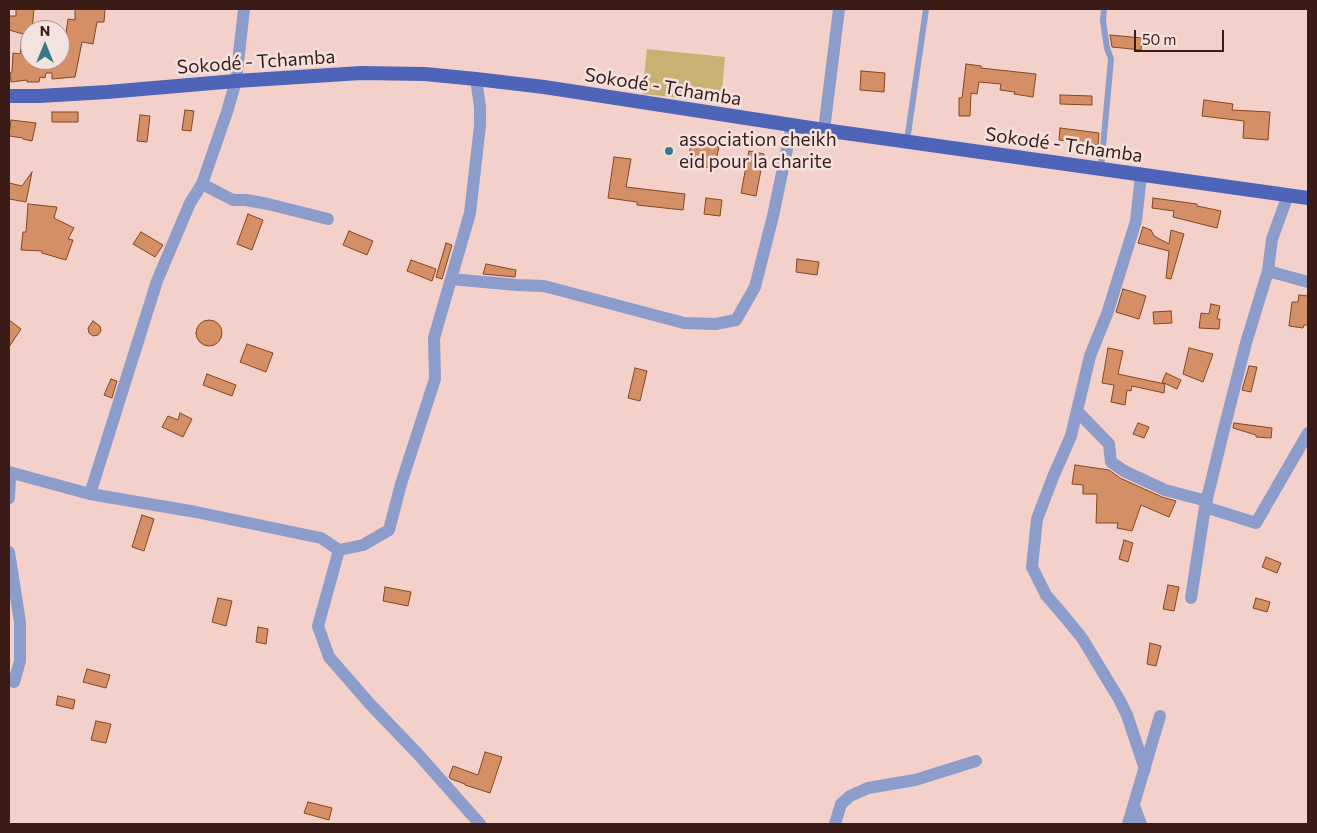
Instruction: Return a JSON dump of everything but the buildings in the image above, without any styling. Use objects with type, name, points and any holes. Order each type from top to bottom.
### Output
[{"type":"main road","name":"Sokodé - Tchamba","points":[[9,96],[107,92],[361,73],[425,74],[544,87],[824,130],[1308,198]]},
{"type":"street","points":[[90,494],[157,281],[190,203],[202,184],[227,112],[236,81],[244,9]]},
{"type":"street","points":[[824,130],[839,9]]},
{"type":"street","points":[[9,472],[90,494],[196,512],[321,538],[339,550],[363,545],[390,530],[401,484],[435,379],[434,338],[470,213],[480,126],[480,107],[476,79]]},
{"type":"street","points":[[451,279],[544,286],[684,322],[716,324],[736,320],[755,287],[773,216],[792,125]]},
{"type":"street","points":[[1141,175],[1136,221],[1108,314],[1090,356],[1071,436],[1037,519],[1032,567],[1046,595],[1082,638],[1119,699],[1145,769]]},
{"type":"street","points":[[202,184],[233,200],[268,204],[328,219]]},
{"type":"street","points":[[1191,598],[1206,504],[1246,343],[1268,271],[1272,239],[1288,195]]},
{"type":"street","points":[[1268,271],[1308,282]]},
{"type":"street","points":[[1077,411],[1109,444],[1111,462],[1124,471],[1165,490],[1256,523],[1308,433]]},
{"type":"street","points":[[9,477],[9,498]]},
{"type":"street","points":[[339,550],[318,626],[329,657],[370,704],[418,753],[480,824]]},
{"type":"street","points":[[9,552],[20,622],[20,661],[14,682]]},
{"type":"street","points":[[1128,824],[1160,716]]},
{"type":"street","points":[[835,824],[841,804],[850,796],[868,788],[915,780],[976,761]]},
{"type":"street","points":[[1134,806],[1141,824]]},
{"type":"lane","points":[[907,141],[926,9]]},
{"type":"lane","points":[[1101,169],[1111,59],[1103,21],[1104,9]]},
{"type":"shaded area","points":[[647,49],[725,57],[721,102],[642,94]]},
{"type":"place","name":"association cheikh eid pour la charite","points":[[669,151]]}]
